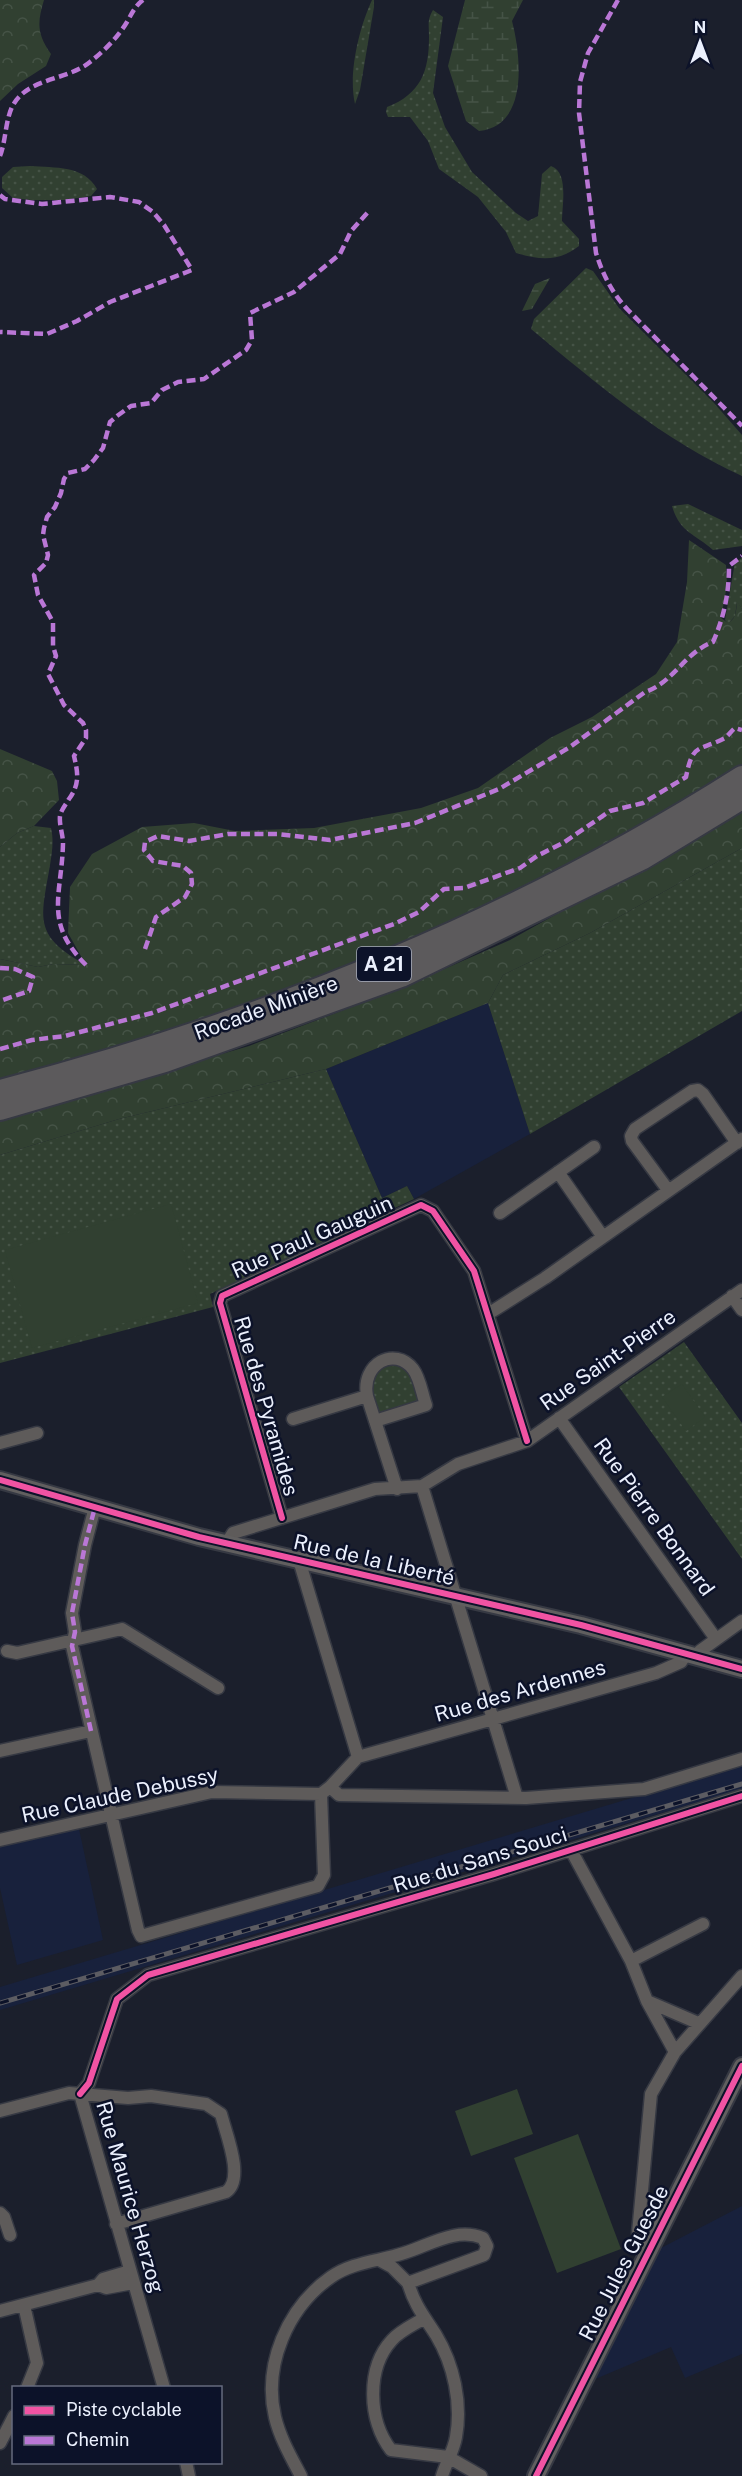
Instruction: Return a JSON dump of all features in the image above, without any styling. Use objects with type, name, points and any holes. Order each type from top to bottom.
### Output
[{"type":"highway","name":"Rocade Minière","points":[[0,1091],[174,1040],[354,977],[401,957],[584,868],[688,812],[742,777]]},
{"type":"highway","name":"Rocade Minière","points":[[0,1109],[165,1061],[401,976],[643,858],[742,798]]},
{"type":"street","points":[[527,1442],[488,1314],[545,1278],[740,1141],[698,1090],[692,1091],[635,1129],[631,1136],[632,1141],[668,1190]]},
{"type":"street","points":[[500,1213],[594,1147]]},
{"type":"street","points":[[558,1173],[603,1237]]},
{"type":"street","name":"Rue Paul Gauguin","points":[[219,1303],[222,1296],[422,1205],[433,1210],[474,1271],[488,1314]]},
{"type":"street","points":[[737,1293],[742,1310]]},
{"type":"street","name":"Rue Saint-Pierre","points":[[226,1544],[233,1533],[375,1489],[422,1486],[458,1464],[527,1442],[737,1293]]},
{"type":"street","name":"Rue des Pyramides","points":[[219,1303],[282,1518]]},
{"type":"street","points":[[375,1421],[426,1405],[415,1371],[403,1361],[397,1359],[376,1364],[368,1373],[365,1386],[367,1396],[375,1421],[397,1489]]},
{"type":"street","points":[[293,1419],[367,1396]]},
{"type":"street","name":"Rue Pierre Bonnard","points":[[559,1418],[716,1639]]},
{"type":"street","points":[[0,1443],[37,1433]]},
{"type":"street","name":"Rue de la Liberté","points":[[0,1480],[226,1544],[581,1625],[742,1669]]},
{"type":"street","points":[[422,1486],[517,1798]]},
{"type":"street","points":[[95,1507],[72,1613],[75,1628],[72,1646],[141,1936],[318,1886],[324,1875],[325,1791],[356,1762],[358,1757],[299,1560]]},
{"type":"street","name":"Rue des Ardennes","points":[[358,1757],[656,1673],[700,1651],[742,1621]]},
{"type":"street","points":[[7,1651],[17,1653],[113,1630],[126,1630],[218,1688]]},
{"type":"street","points":[[0,1751],[91,1731]]},
{"type":"street","name":"Rue Claude Debussy","points":[[0,1840],[212,1792],[325,1791],[339,1795],[517,1798],[644,1789],[742,1760]]},
{"type":"street","name":"Rue du Sans Souci","points":[[227,1952],[571,1850],[742,1796]]},
{"type":"street","points":[[571,1850],[631,1960],[647,2001],[675,2052]]},
{"type":"street","points":[[631,1960],[702,1924]]},
{"type":"street","name":"Rue Maurice Herzog","points":[[163,2386],[81,2094],[89,2083],[117,1999],[148,1975],[227,1952]]},
{"type":"street","points":[[648,2250],[642,2244],[638,2233],[651,2094],[675,2052],[698,2023],[742,1976]]},
{"type":"street","points":[[647,2001],[698,2023]]},
{"type":"street","name":"Rue Jules Guesde","points":[[536,2476],[742,2066]]},
{"type":"street","points":[[0,2111],[69,2093],[128,2098],[152,2096],[206,2104],[221,2114],[236,2174],[231,2188],[226,2192],[116,2224]]},
{"type":"street","points":[[0,2213],[4,2217],[10,2235]]},
{"type":"street","points":[[301,2476],[285,2445],[275,2418],[271,2379],[287,2324],[306,2299],[332,2276],[359,2263],[381,2260],[416,2250],[436,2240],[461,2234],[473,2234],[483,2238],[487,2246],[484,2255],[408,2283]]},
{"type":"street","points":[[381,2260],[392,2267],[408,2283],[414,2303],[435,2334],[448,2358],[454,2376],[458,2417],[456,2438],[442,2476]]},
{"type":"street","points":[[0,2311],[98,2285],[104,2279],[131,2277]]},
{"type":"street","points":[[24,2305],[37,2363],[28,2386]]},
{"type":"street","points":[[423,2319],[392,2340],[378,2362],[373,2382],[379,2431],[391,2450],[448,2457],[481,2476]]},
{"type":"street","points":[[0,2443],[12,2420]]},
{"type":"shaded area","points":[[488,1003],[530,1134],[414,1199],[407,1186],[382,1198],[326,1069]]},
{"type":"shaded area","points":[[742,1765],[742,1789],[0,2010],[0,1987]]},
{"type":"shaded area","points":[[79,1829],[103,1940],[17,1965],[0,1888],[0,1847]]},
{"type":"shaded area","points":[[742,2206],[742,2354],[685,2378],[671,2347],[593,2380],[661,2248]]},
{"type":"green space","points":[[0,0],[44,0],[40,15],[40,28],[43,40],[51,54],[46,66],[18,84],[0,101]]},
{"type":"green space","points":[[372,0],[374,0],[374,7],[360,90],[355,104],[353,79],[356,51]]},
{"type":"green space","points":[[465,0],[523,0],[512,21],[519,70],[514,103],[507,117],[495,126],[479,131],[466,121],[448,66]]},
{"type":"green space","points":[[433,10],[443,17],[433,93],[445,127],[472,172],[516,213],[528,221],[538,216],[542,174],[551,166],[557,169],[563,190],[562,221],[579,239],[579,246],[564,255],[541,258],[516,253],[506,232],[478,197],[439,169],[428,141],[410,117],[388,117],[387,107],[408,95],[421,80],[425,71],[429,49],[429,20]]},
{"type":"green space","points":[[13,167],[68,169],[77,172],[91,181],[97,189],[91,196],[64,200],[13,198],[2,188],[2,177]]},
{"type":"green space","points":[[586,268],[593,271],[619,308],[714,403],[742,435],[742,476],[685,446],[632,410],[531,329],[534,319]]},
{"type":"green space","points":[[550,278],[532,309],[522,311],[535,284]]},
{"type":"green space","points":[[688,504],[742,530],[742,546],[713,550],[688,532],[679,522],[672,506]]},
{"type":"green space","points":[[689,540],[726,565],[727,585],[721,618],[728,623],[733,619],[737,601],[742,609],[742,764],[634,829],[489,906],[255,1002],[120,1048],[0,1079],[0,959],[38,967],[53,964],[86,965],[68,933],[70,887],[92,854],[142,827],[194,823],[235,831],[314,828],[421,808],[478,788],[550,738],[592,717],[656,674],[677,642],[687,582]]},
{"type":"green space","points":[[742,558],[742,609],[737,602],[735,616],[728,624],[725,620],[735,562]]},
{"type":"green space","points":[[0,749],[52,771],[57,781],[59,800],[34,826],[17,833],[0,847]]},
{"type":"green space","points":[[742,811],[742,848],[590,933],[503,975],[488,1003],[326,1069],[119,1119],[0,1155],[0,1119],[249,1046],[399,989],[510,940]]},
{"type":"green space","points":[[34,826],[51,828],[53,842],[44,899],[44,924],[56,944],[86,965],[53,964],[38,967],[0,959],[0,847],[17,833]]},
{"type":"green space","points":[[742,848],[742,1011],[530,1134],[488,1003],[503,975],[590,933]]},
{"type":"green space","points":[[326,1069],[382,1198],[407,1186],[414,1199],[210,1294],[213,1307],[0,1363],[0,1155],[119,1119]]},
{"type":"green space","points":[[171,1204],[198,1303],[32,1348],[5,1250]]},
{"type":"green space","points":[[684,1342],[742,1423],[742,1559],[619,1387]]},
{"type":"green space","points":[[388,1364],[401,1367],[410,1375],[416,1386],[418,1400],[414,1404],[377,1414],[370,1387],[377,1369]]},
{"type":"green space","points":[[682,1384],[705,1417],[686,1431],[662,1397]]},
{"type":"green space","points":[[517,2089],[533,2134],[471,2156],[455,2111]]},
{"type":"green space","points":[[578,2134],[621,2249],[557,2273],[514,2158]]},
{"type":"railway","points":[[0,2003],[742,1784]]},
{"type":"marked path","points":[[0,156],[10,113],[19,97],[37,85],[70,73],[90,62],[115,38],[143,0]]},
{"type":"marked path","points":[[618,0],[588,53],[580,82],[579,113],[596,253],[609,283],[622,304],[742,426]]},
{"type":"marked path","points":[[0,195],[5,199],[42,204],[110,197],[139,202],[153,212],[164,225],[192,270],[110,302],[77,321],[47,334],[0,332]]},
{"type":"marked path","points":[[86,965],[64,935],[58,907],[63,843],[60,816],[75,788],[77,773],[74,756],[86,738],[86,730],[83,723],[64,705],[48,674],[56,656],[53,646],[53,622],[38,595],[34,575],[46,563],[48,555],[43,535],[47,517],[55,507],[68,473],[85,469],[103,448],[110,422],[131,406],[151,403],[162,390],[178,382],[204,379],[246,350],[252,340],[250,313],[294,292],[340,254],[351,231],[368,212]]},
{"type":"marked path","points":[[145,949],[156,917],[185,897],[192,884],[191,873],[183,866],[153,861],[144,850],[145,842],[158,836],[189,841],[228,834],[278,834],[330,840],[415,823],[499,789],[570,747],[645,692],[664,682],[694,653],[713,642],[725,605],[729,566],[742,556]]},
{"type":"marked path","points":[[0,1049],[32,1040],[65,1036],[152,1013],[394,924],[419,912],[444,889],[464,888],[520,868],[537,856],[563,843],[610,811],[643,803],[686,777],[691,758],[698,750],[725,738],[735,728],[742,730]]},
{"type":"marked path","points":[[0,968],[15,969],[33,977],[29,991],[0,1001]]},
{"type":"marked path","points":[[91,1731],[72,1646],[75,1632],[72,1613],[95,1507]]},
{"type":"cycle path","points":[[282,1518],[220,1303],[222,1296],[421,1205],[433,1211],[474,1271],[527,1441]]},
{"type":"cycle path","points":[[0,1480],[199,1537],[581,1625],[742,1669]]},
{"type":"cycle path","points":[[80,2094],[89,2083],[117,1999],[148,1975],[494,1874],[742,1796]]},
{"type":"cycle path","points":[[536,2476],[742,2066]]}]
